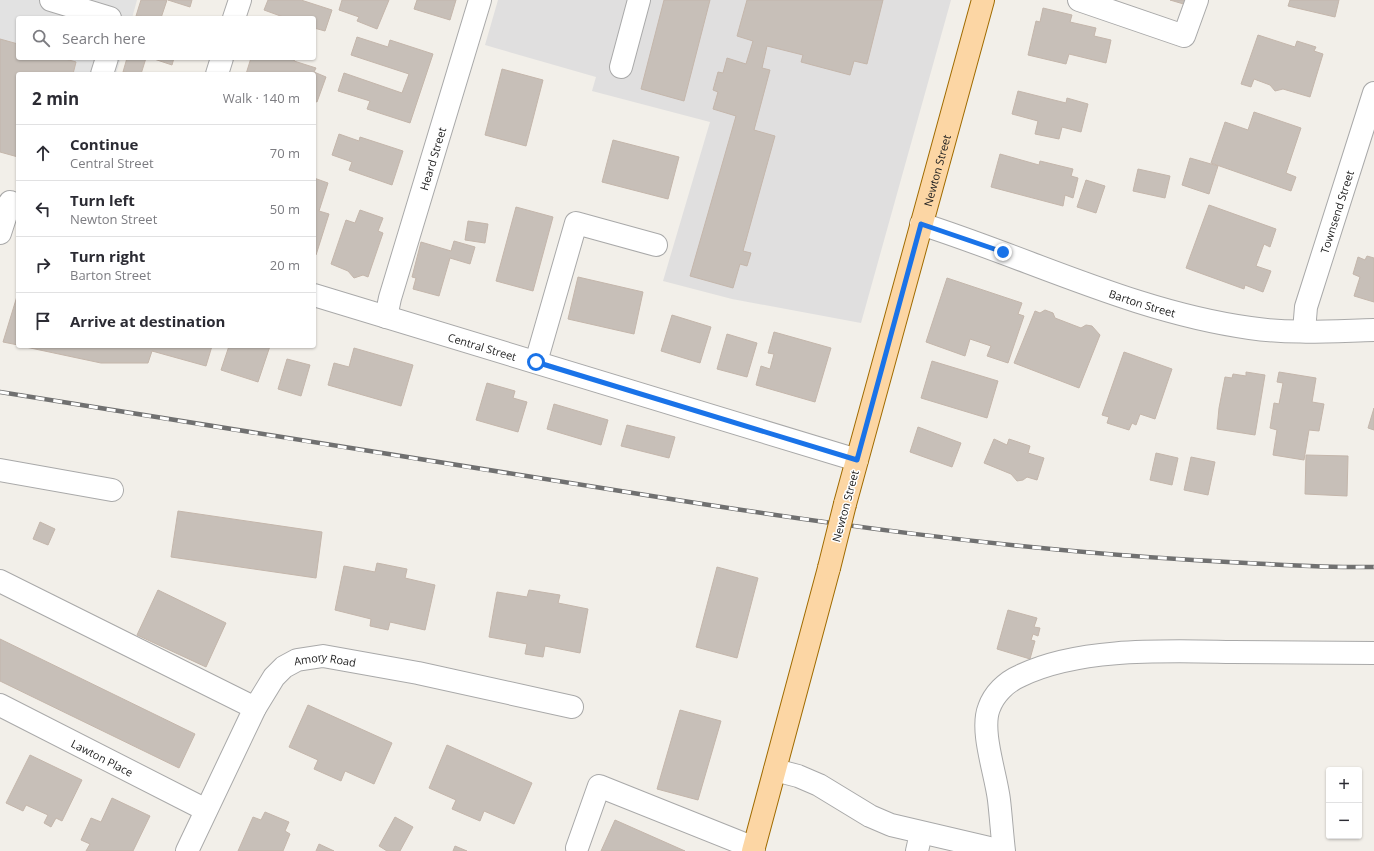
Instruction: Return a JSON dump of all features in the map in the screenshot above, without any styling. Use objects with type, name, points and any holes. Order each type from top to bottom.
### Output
[{"type":"main road","name":"Newton Street","points":[[753,849],[845,504],[983,0]]},
{"type":"street","points":[[51,0],[103,16]]},
{"type":"street","points":[[235,16],[240,0]]},
{"type":"street","name":"Heard Street","points":[[386,317],[390,298],[480,0]]},
{"type":"street","points":[[621,67],[639,0]]},
{"type":"street","points":[[1079,0],[1184,36],[1197,0]]},
{"type":"street","points":[[103,72],[106,60]]},
{"type":"street","points":[[218,72],[221,60]]},
{"type":"street","name":"Townsend Street","points":[[1304,331],[1306,307],[1374,93]]},
{"type":"street","points":[[0,233],[9,202]]},
{"type":"street","points":[[536,362],[576,223],[656,245]]},
{"type":"street","name":"Barton Street","points":[[921,224],[983,244],[1105,291],[1158,308],[1251,328],[1304,331],[1374,330]]},
{"type":"street","name":"Central Street","points":[[316,295],[857,460]]},
{"type":"street","points":[[0,470],[112,490]]},
{"type":"street","points":[[0,581],[255,708]]},
{"type":"street","points":[[775,770],[798,776],[819,784],[870,816],[891,825],[919,842],[1003,851],[999,800],[986,732],[986,715],[992,701],[1002,687],[1019,676],[1074,659],[1110,654],[1193,651],[1374,653]]},
{"type":"street","name":"Amory Road","points":[[187,851],[255,708],[274,677],[284,667],[297,660],[323,656],[418,673],[572,707]]},
{"type":"street","name":"Lawton Place","points":[[0,705],[206,810]]},
{"type":"street","points":[[577,848],[599,786],[753,849]]},
{"type":"shaded area","points":[[0,0],[137,0],[133,16],[16,16],[16,44],[0,39]]},
{"type":"shaded area","points":[[498,0],[951,0],[861,323],[732,299],[663,281],[710,122],[592,91],[596,77],[485,45]]},
{"type":"shaded area","points":[[69,60],[120,60],[117,72],[74,72],[76,62]]},
{"type":"building","points":[[141,0],[167,0],[162,16],[136,16]]},
{"type":"building","points":[[168,0],[192,0],[190,7]]},
{"type":"building","points":[[268,0],[301,0],[332,10],[325,31],[316,29],[316,16],[280,16],[264,10]]},
{"type":"building","points":[[342,0],[389,0],[377,29],[357,21],[359,17],[339,10]]},
{"type":"building","points":[[417,0],[456,0],[450,20],[414,9]]},
{"type":"building","points":[[664,0],[710,0],[684,101],[641,89]]},
{"type":"building","points":[[747,0],[883,0],[867,64],[854,61],[850,75],[801,62],[803,55],[767,46],[762,68],[770,70],[754,130],[775,136],[743,251],[751,253],[747,266],[740,264],[733,288],[690,276],[736,116],[713,109],[718,92],[713,90],[718,72],[723,73],[727,58],[746,64],[753,41],[737,36]]},
{"type":"building","points":[[1170,0],[1188,0],[1187,5]]},
{"type":"building","points":[[1290,0],[1339,0],[1335,17],[1288,6]]},
{"type":"building","points":[[1043,8],[1072,15],[1070,22],[1096,28],[1094,36],[1111,40],[1106,63],[1069,54],[1066,64],[1028,55],[1036,21],[1040,22]]},
{"type":"building","points":[[1258,35],[1295,47],[1297,41],[1316,47],[1314,51],[1323,54],[1310,97],[1283,89],[1275,91],[1270,85],[1254,79],[1251,87],[1241,84]]},
{"type":"building","points":[[357,37],[388,47],[390,40],[433,54],[410,123],[367,109],[370,101],[338,91],[344,73],[402,93],[409,74],[351,55]]},
{"type":"building","points":[[0,39],[16,43],[16,60],[69,60],[76,62],[74,72],[16,72],[16,156],[0,152]]},
{"type":"building","points":[[126,60],[145,60],[142,72],[123,72]]},
{"type":"building","points":[[157,60],[173,60],[172,65]]},
{"type":"building","points":[[250,60],[294,60],[316,68],[314,72],[247,72]]},
{"type":"building","points":[[502,69],[543,80],[526,146],[485,135]]},
{"type":"building","points":[[316,73],[326,77],[316,102]]},
{"type":"building","points":[[1018,91],[1066,103],[1067,98],[1088,104],[1081,132],[1062,127],[1059,139],[1035,134],[1038,121],[1012,114]]},
{"type":"building","points":[[1254,112],[1301,128],[1286,173],[1296,177],[1291,191],[1211,163],[1225,122],[1248,130]]},
{"type":"building","points":[[339,134],[359,141],[360,137],[403,151],[392,185],[349,170],[352,162],[332,155]]},
{"type":"building","points":[[613,140],[679,157],[668,199],[602,182]]},
{"type":"building","points":[[1000,154],[1039,165],[1040,161],[1073,169],[1071,176],[1078,178],[1073,198],[1065,195],[1063,206],[991,187]]},
{"type":"building","points":[[1190,158],[1218,166],[1209,194],[1182,185]]},
{"type":"building","points":[[1138,169],[1170,176],[1165,198],[1133,191]]},
{"type":"building","points":[[316,179],[328,183],[319,211],[329,214],[316,255]]},
{"type":"building","points":[[1086,180],[1105,186],[1096,213],[1077,207]]},
{"type":"building","points":[[1209,205],[1276,229],[1270,247],[1264,244],[1256,266],[1271,271],[1263,292],[1245,285],[1244,289],[1186,268]]},
{"type":"building","points":[[516,207],[553,217],[533,291],[496,281]]},
{"type":"building","points":[[360,210],[383,218],[378,231],[383,233],[368,277],[363,275],[354,278],[348,271],[331,264],[346,220],[355,223]]},
{"type":"building","points":[[468,221],[488,224],[485,243],[465,240]]},
{"type":"building","points":[[454,241],[475,247],[470,264],[450,258],[439,296],[413,289],[416,278],[412,277],[421,242],[451,251]]},
{"type":"building","points":[[1367,256],[1374,258],[1374,302],[1354,296],[1360,277],[1353,274],[1358,257],[1365,260]]},
{"type":"building","points":[[578,277],[643,292],[634,334],[568,319]]},
{"type":"building","points":[[947,278],[1022,303],[1018,314],[1024,316],[1008,363],[987,356],[991,346],[970,339],[965,356],[926,342]]},
{"type":"building","points":[[16,300],[16,345],[3,342]]},
{"type":"building","points":[[1045,310],[1053,313],[1055,318],[1081,328],[1086,325],[1092,326],[1100,335],[1079,388],[1014,363],[1035,311],[1040,313]]},
{"type":"building","points":[[672,315],[711,327],[700,363],[661,351]]},
{"type":"building","points":[[774,332],[831,348],[815,402],[756,385],[761,366],[770,369],[774,354],[768,353]]},
{"type":"building","points":[[727,334],[757,343],[747,377],[717,369]]},
{"type":"building","points":[[30,348],[211,348],[206,366],[152,351],[148,363],[101,363]]},
{"type":"building","points":[[228,348],[269,348],[258,382],[221,370]]},
{"type":"building","points":[[354,348],[413,365],[401,406],[328,385],[334,363],[349,367]]},
{"type":"building","points":[[1124,352],[1172,369],[1155,419],[1140,414],[1136,425],[1132,423],[1129,430],[1107,423],[1109,417],[1102,415]]},
{"type":"building","points":[[287,359],[310,365],[301,396],[278,389]]},
{"type":"building","points":[[932,361],[998,381],[987,418],[921,398]]},
{"type":"building","points":[[1246,372],[1265,375],[1255,435],[1217,429],[1219,408],[1225,377],[1232,378],[1233,374],[1246,376]]},
{"type":"building","points":[[1279,372],[1316,378],[1312,402],[1324,404],[1319,431],[1309,430],[1304,460],[1273,455],[1277,430],[1270,428],[1274,403],[1279,404],[1283,383],[1277,382]]},
{"type":"building","points":[[487,383],[515,391],[513,398],[527,402],[518,432],[476,420]]},
{"type":"building","points":[[554,404],[608,420],[601,445],[547,429]]},
{"type":"building","points":[[1374,408],[1374,430],[1368,428]]},
{"type":"building","points":[[627,425],[675,437],[669,458],[621,446]]},
{"type":"building","points":[[918,427],[961,443],[952,467],[910,452]]},
{"type":"building","points":[[994,439],[1007,445],[1009,439],[1030,446],[1028,453],[1044,458],[1037,480],[1027,477],[1023,480],[1017,481],[1011,474],[984,463]]},
{"type":"building","points":[[1156,453],[1178,458],[1172,485],[1150,480]]},
{"type":"building","points":[[1306,455],[1348,456],[1347,496],[1305,494]]},
{"type":"building","points":[[1191,457],[1215,462],[1208,495],[1184,490]]},
{"type":"building","points":[[178,511],[322,532],[316,578],[171,557]]},
{"type":"building","points":[[40,522],[55,529],[48,545],[33,539]]},
{"type":"building","points":[[377,563],[407,569],[405,578],[435,585],[425,630],[390,622],[388,630],[370,626],[371,619],[335,610],[344,566],[375,572]]},
{"type":"building","points":[[717,567],[758,578],[737,658],[696,647]]},
{"type":"building","points":[[158,590],[226,623],[206,667],[137,635]]},
{"type":"building","points":[[529,590],[560,595],[558,603],[588,609],[580,653],[545,646],[543,657],[525,654],[527,644],[489,637],[497,592],[527,597]]},
{"type":"building","points":[[1008,610],[1037,618],[1034,627],[1040,628],[1038,636],[1033,634],[1031,640],[1035,641],[1030,659],[997,649]]},
{"type":"building","points":[[0,639],[195,734],[179,768],[0,681]]},
{"type":"building","points":[[308,705],[392,743],[374,784],[345,771],[341,781],[314,769],[318,760],[289,747]]},
{"type":"building","points":[[680,710],[721,721],[698,800],[657,789]]},
{"type":"building","points":[[447,745],[532,783],[514,824],[484,811],[480,821],[452,809],[456,800],[429,788]]},
{"type":"building","points":[[30,755],[82,780],[62,821],[56,818],[51,827],[44,823],[48,815],[26,805],[23,811],[6,803]]},
{"type":"building","points":[[112,798],[150,816],[133,851],[86,851],[90,844],[81,840],[91,818],[101,822]]},
{"type":"building","points":[[265,812],[289,822],[285,831],[290,834],[283,851],[238,851],[253,817],[261,820]]},
{"type":"building","points":[[395,817],[413,827],[400,851],[387,851],[379,846]]},
{"type":"building","points":[[615,820],[685,851],[601,851]]},
{"type":"building","points":[[319,844],[334,851],[316,851]]},
{"type":"building","points":[[455,846],[467,851],[453,851]]},
{"type":"railway","points":[[0,392],[773,515],[912,534],[1123,555],[1284,565],[1374,567]]},
{"type":"route","points":[[536,362],[857,460],[921,224],[1003,252]]}]
